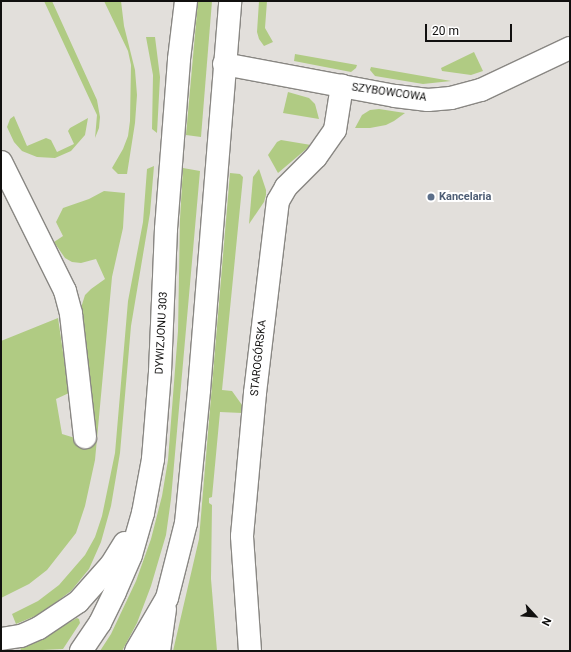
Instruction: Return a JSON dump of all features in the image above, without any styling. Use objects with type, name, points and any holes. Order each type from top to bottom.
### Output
[{"type":"main road","name":"DYWIZJONU 303","points":[[81,651],[100,622],[131,555],[143,513],[153,460],[159,388],[166,229],[179,59],[186,1]]},
{"type":"main road","points":[[160,651],[167,598],[186,523],[192,468],[230,1]]},
{"type":"main road","name":"SZYBOWCOWA","points":[[224,64],[421,99],[451,98],[481,90],[570,48]]},
{"type":"main road","name":"STAROGÓRSKA","points":[[250,651],[242,536],[255,393],[278,201],[286,187],[316,157],[334,130],[342,86]]},
{"type":"main road","points":[[1,162],[65,291],[71,314],[85,437]]},
{"type":"main road","points":[[1,639],[21,636],[40,628],[78,602],[111,565],[143,513]]},
{"type":"main road","points":[[136,651],[167,598]]},
{"type":"green space","points":[[44,1],[52,1],[97,100],[100,117],[99,128],[95,138],[97,115]]},
{"type":"green space","points":[[104,1],[121,1],[124,26],[135,70],[137,95],[135,123],[127,174],[118,174],[112,168],[123,149],[128,136],[130,121],[131,65],[128,51]]},
{"type":"green space","points":[[198,1],[212,1],[201,137],[186,135]]},
{"type":"green space","points":[[259,1],[267,1],[265,28],[273,42],[264,46],[259,39],[257,32]]},
{"type":"green space","points":[[146,37],[155,37],[160,77],[157,133],[152,129],[153,75]]},
{"type":"green space","points":[[474,52],[483,71],[471,75],[442,71],[441,68]]},
{"type":"green space","points":[[295,54],[357,65],[351,72],[294,61]]},
{"type":"green space","points":[[371,67],[451,81],[423,84],[375,76],[370,70]]},
{"type":"green space","points":[[288,92],[309,98],[315,104],[319,119],[283,113]]},
{"type":"green space","points":[[379,109],[405,113],[386,125],[370,128],[355,128],[362,115],[370,110]]},
{"type":"green space","points":[[14,116],[27,146],[46,138],[51,140],[57,152],[74,144],[68,131],[70,128],[88,118],[85,135],[71,151],[55,158],[37,157],[22,151],[14,142],[7,127],[10,119]]},
{"type":"green space","points":[[281,140],[311,145],[278,173],[268,155],[277,142]]},
{"type":"green space","points":[[154,166],[150,213],[131,326],[120,453],[111,506],[101,542],[89,569],[71,591],[40,614],[16,624],[12,614],[38,601],[59,585],[85,555],[95,537],[102,516],[115,453],[128,301],[143,222],[147,169]]},
{"type":"green space","points":[[183,168],[200,171],[171,499],[166,535],[151,586],[137,623],[122,651],[100,651],[111,634],[136,581],[151,539],[162,496],[168,460],[178,331],[180,219]]},
{"type":"green space","points":[[259,169],[266,190],[266,195],[264,202],[249,224],[253,177]]},
{"type":"green space","points":[[230,173],[240,174],[243,177],[222,390],[232,391],[242,405],[242,413],[220,412],[212,497],[209,498],[209,503],[212,505],[211,579],[217,651],[173,651],[199,539]]},
{"type":"green space","points":[[104,191],[125,193],[123,228],[112,277],[95,460],[85,506],[76,533],[47,570],[29,584],[1,598],[1,341],[58,318],[69,393],[56,399],[62,434],[75,438],[94,421],[80,311],[85,295],[105,279],[96,259],[81,263],[72,262],[65,258],[54,242],[63,236],[56,222],[63,208],[89,199]]},
{"type":"green space","points":[[77,618],[79,619],[80,623],[63,649],[21,651],[20,646],[42,638]]},
{"type":"place","name":"Kancelaria","points":[[431,197]]}]
